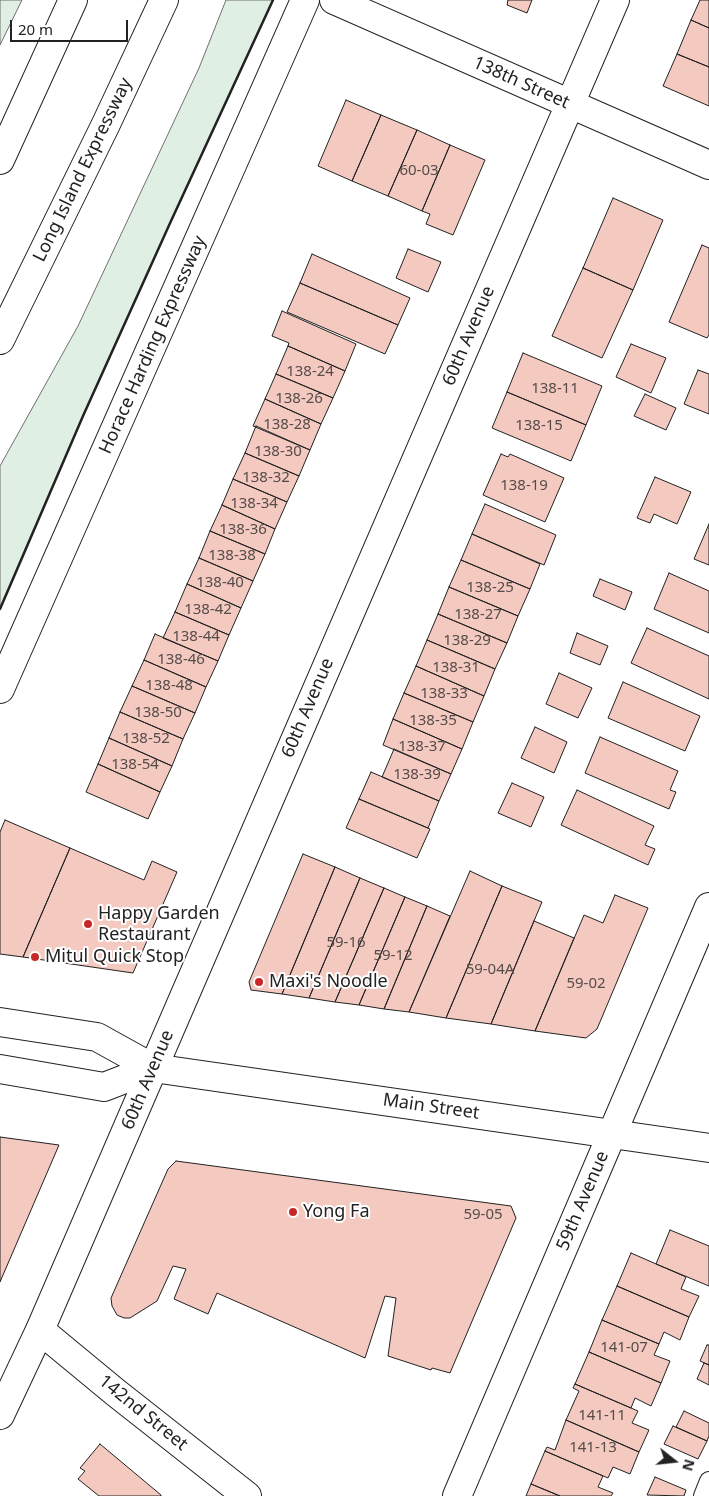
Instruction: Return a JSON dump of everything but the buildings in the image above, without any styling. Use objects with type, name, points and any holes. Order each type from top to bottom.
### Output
[{"type":"main road","points":[[0,160],[74,0]]},
{"type":"main road","name":"Long Island Expressway","points":[[0,340],[106,124],[164,0]]},
{"type":"main road","name":"Horace Harding Expressway","points":[[0,689],[305,0]]},
{"type":"main road","name":"138th Street","points":[[334,0],[709,165]]},
{"type":"main road","name":"60th Avenue","points":[[0,1415],[40,1330],[615,0]]},
{"type":"main road","name":"59th Avenue","points":[[458,1496],[709,907]]},
{"type":"main road","name":"Main Street","points":[[0,1022],[97,1037],[153,1068],[709,1148]]},
{"type":"main road","name":"Main Street","points":[[0,1069],[104,1086],[153,1068]]},
{"type":"main road","name":"142nd Street","points":[[40,1330],[247,1496]]},
{"type":"lane","points":[[702,1496],[709,1481]]},
{"type":"green space","points":[[0,0],[22,0],[0,45]]},
{"type":"green space","points":[[226,0],[273,0],[83,416],[0,609],[0,466],[78,326],[199,68]]},
{"type":"wall","points":[[0,609],[83,416],[273,0]]},
{"type":"place","name":"Happy Garden Restaurant","points":[[88,924]]},
{"type":"place","name":"Mitul Quick Stop","points":[[35,957]]},
{"type":"place","name":"Maxi's Noodle","points":[[259,982]]},
{"type":"place","name":"Yong Fa","points":[[293,1212]]}]
